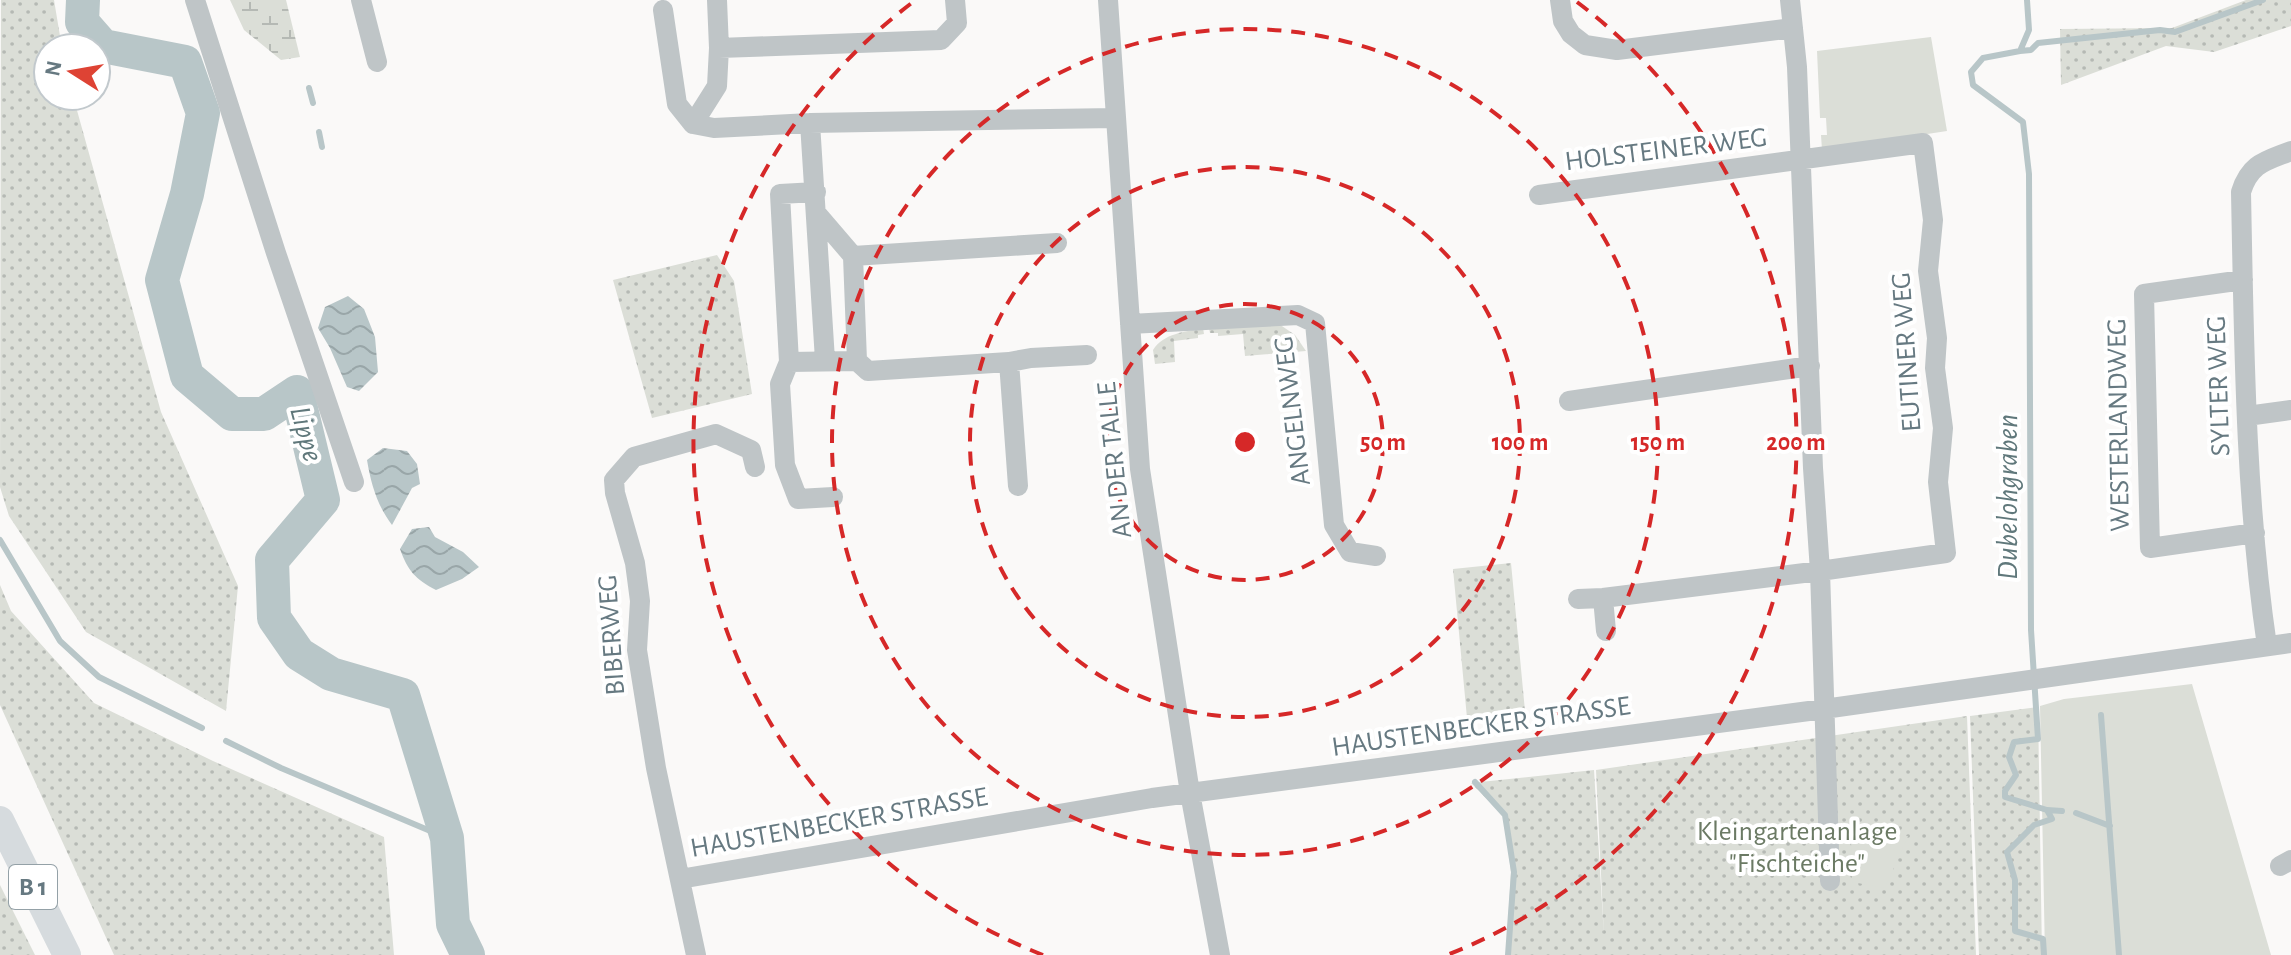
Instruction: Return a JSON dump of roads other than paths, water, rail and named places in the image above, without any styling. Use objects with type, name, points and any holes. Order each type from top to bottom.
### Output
[{"type":"highway","name":"B 1","points":[[0,820],[67,955]]},
{"type":"street","points":[[195,0],[354,482]]},
{"type":"street","points":[[361,0],[377,62]]},
{"type":"street","points":[[693,124],[717,86],[717,0]]},
{"type":"street","points":[[719,48],[941,40],[957,23],[955,0]]},
{"type":"street","name":"AN DER TALLE","points":[[1108,0],[1140,469],[1190,793],[1220,955]]},
{"type":"street","points":[[1560,0],[1563,21],[1571,34],[1585,45],[1617,50],[1793,28]]},
{"type":"street","name":"HOLSTEINER WEG","points":[[1790,0],[1797,67],[1813,468],[1826,689],[1824,709],[1830,881]]},
{"type":"street","points":[[663,10],[677,104],[693,124],[714,128],[810,123],[1115,118]]},
{"type":"street","points":[[810,123],[825,360]]},
{"type":"street","name":"EUTINER WEG","points":[[1801,161],[1923,143],[1933,220],[1928,271],[1937,338],[1935,368],[1943,428],[1938,482],[1946,553],[1820,571]]},
{"type":"street","name":"SYLTER WEG","points":[[2267,646],[2247,416],[2241,192],[2258,164],[2291,151]]},
{"type":"street","name":"HOLSTEINER WEG","points":[[1539,195],[1801,161]]},
{"type":"street","points":[[816,192],[780,194],[789,362],[780,384],[785,465],[798,499],[833,497]]},
{"type":"street","points":[[817,214],[853,256],[857,361]]},
{"type":"street","points":[[853,256],[1057,243]]},
{"type":"street","name":"WESTERLANDWEG","points":[[2243,280],[2144,294],[2150,548],[2255,533]]},
{"type":"street","name":"ANGELNWEG","points":[[1130,324],[1298,315],[1315,323],[1334,525],[1350,552],[1376,556]]},
{"type":"street","points":[[789,362],[857,361],[868,371],[1087,355]]},
{"type":"street","points":[[1009,362],[1018,486]]},
{"type":"street","points":[[1569,401],[1810,366]]},
{"type":"street","points":[[2247,416],[2291,410]]},
{"type":"street","name":"BIBERWEG","points":[[696,955],[656,768],[637,650],[640,601],[635,563],[614,480],[634,457],[716,434],[751,450],[755,467]]},
{"type":"street","points":[[1578,599],[1820,571]]},
{"type":"street","points":[[1603,598],[1606,631]]},
{"type":"street","name":"HAUSTENBECKER STRASSE","points":[[680,879],[1190,793],[2291,643]]},
{"type":"water","points":[[348,296],[364,309],[375,337],[378,372],[359,391],[347,387],[318,328],[325,307]]},
{"type":"water","points":[[383,448],[407,451],[417,464],[420,484],[412,488],[392,525],[375,494],[367,460]]},
{"type":"water","points":[[429,527],[435,537],[463,552],[479,567],[462,579],[436,590],[417,578],[400,549],[412,529]]},
{"type":"waterway","name":"Lippe","points":[[83,0],[82,22],[103,46],[185,62],[203,113],[187,194],[162,280],[187,376],[232,414],[264,414],[297,392],[323,500],[272,560],[274,618],[299,654],[331,674],[403,695],[447,838],[453,924],[468,955]]},
{"type":"waterway","name":"Dubelohgraben","points":[[2027,0],[2029,30],[2020,51],[1983,58],[1971,72],[1973,85],[2023,122],[2029,174],[2031,630],[2038,739],[2014,742],[2009,757],[2016,775],[2005,791],[2005,797],[2047,810],[2052,819],[2034,825],[2007,852],[2015,880],[2015,931],[2043,939],[2044,955]]},
{"type":"waterway","points":[[2020,51],[2031,50],[2038,43],[2160,30],[2175,32],[2263,0]]},
{"type":"waterway","points":[[309,88],[313,103]]},
{"type":"waterway","points":[[319,132],[322,147]]},
{"type":"waterway","points":[[0,540],[60,641],[99,677],[202,728]]},
{"type":"waterway","points":[[2101,715],[2119,955]]},
{"type":"waterway","points":[[226,741],[281,768],[447,838]]},
{"type":"waterway","points":[[1475,782],[1505,815],[1514,872],[1508,955]]},
{"type":"waterway","points":[[2047,810],[2062,811]]},
{"type":"waterway","points":[[2076,813],[2110,826]]},
{"type":"park label","name":"Kleingartenanlage \"Fischteiche\"","points":[[1797,848]]}]
